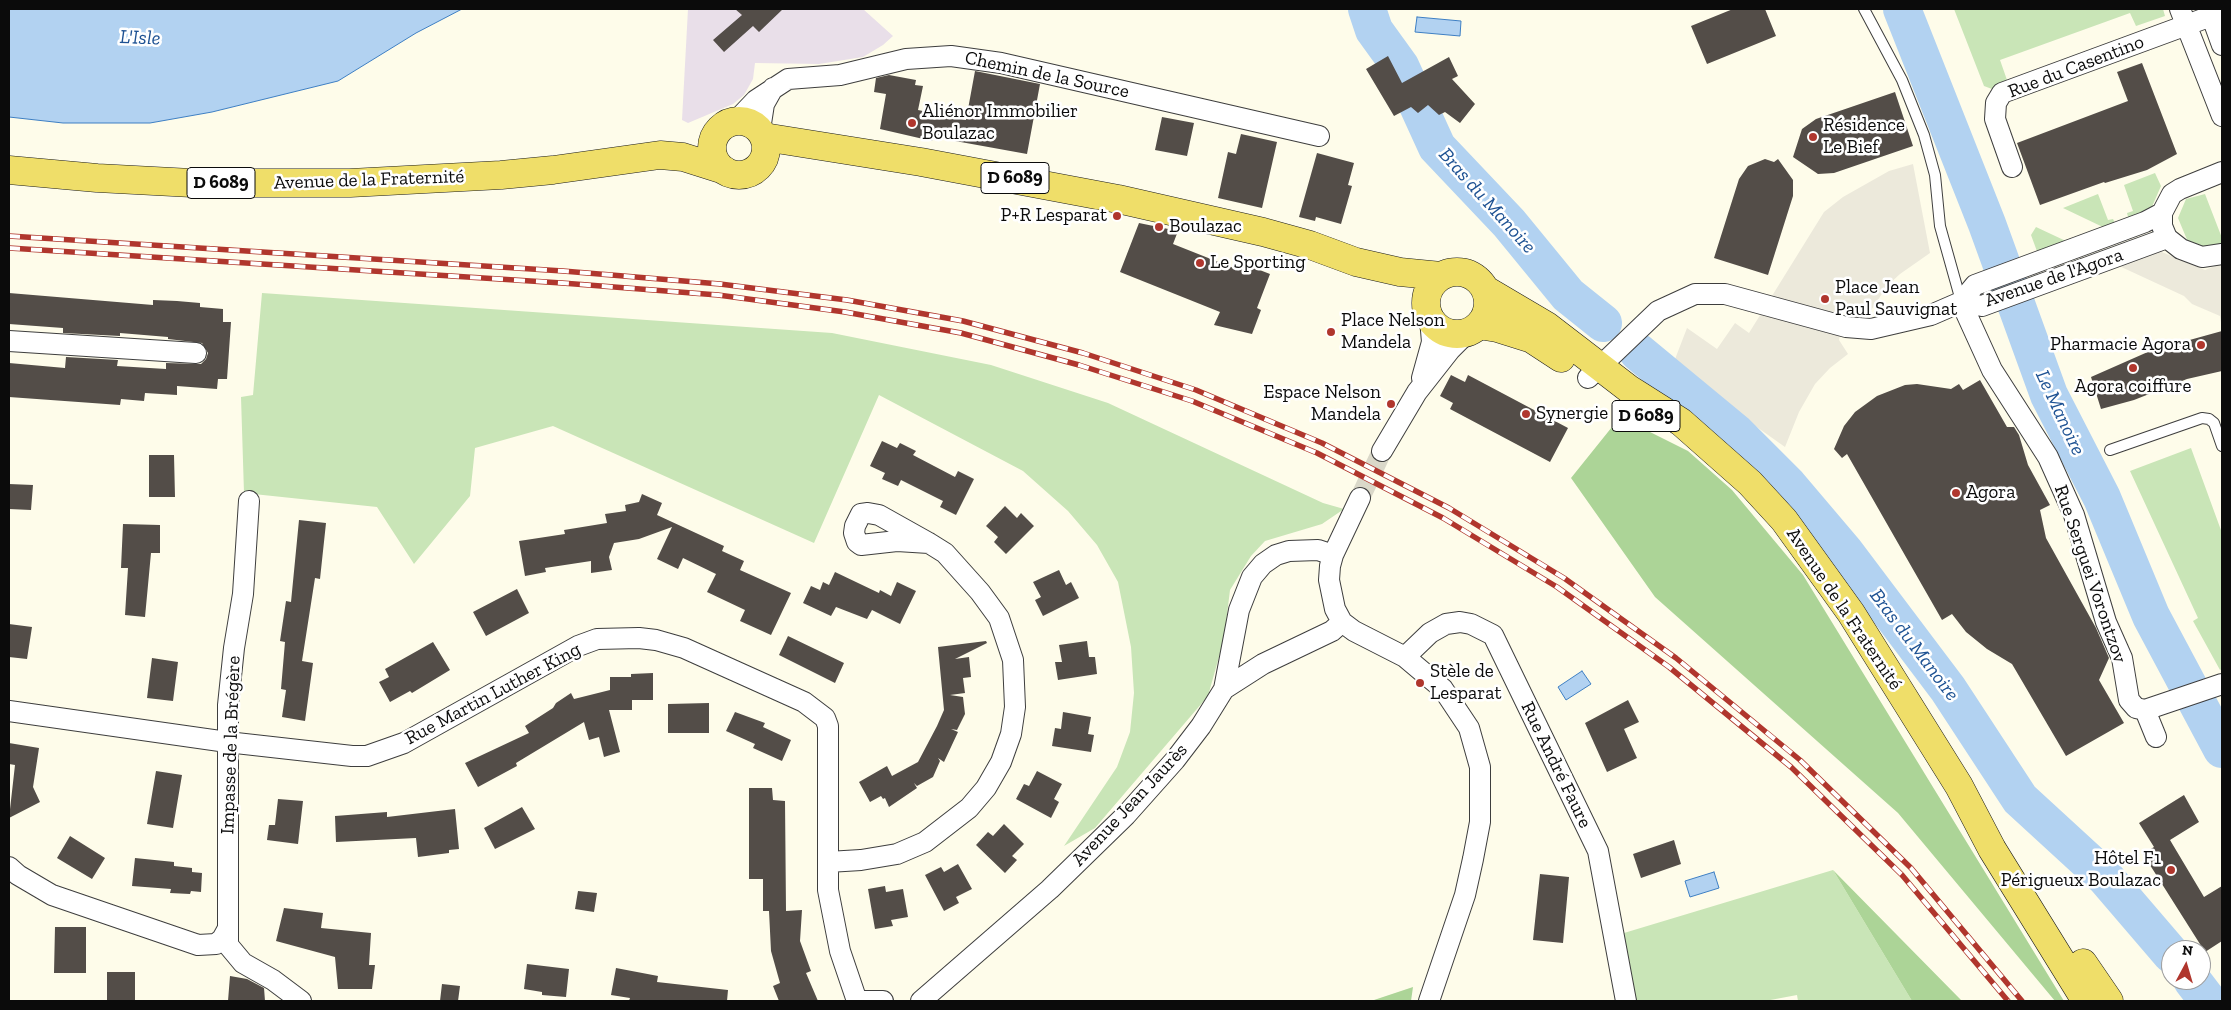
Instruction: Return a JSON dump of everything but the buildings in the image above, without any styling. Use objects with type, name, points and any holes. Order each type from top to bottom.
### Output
[{"type":"main road","name":"D 6089","points":[[660,155],[748,137],[802,152],[838,149],[1009,177],[1209,218],[1310,245],[1356,262],[1400,272],[1441,276]]},
{"type":"main road","points":[[748,137],[749,173],[740,175],[724,170],[714,157],[713,140],[748,137]]},
{"type":"main road","name":"D 6089","points":[[660,155],[684,157],[724,170]]},
{"type":"main road","name":"Avenue de la Fraternité","points":[[9,170],[96,178],[192,183],[350,183],[501,175],[660,155]]},
{"type":"main road","name":"D 6089","points":[[1356,262],[1394,284],[1412,299],[1430,319]]},
{"type":"main road","points":[[1461,272],[1480,281],[1486,290],[1488,309],[1473,329],[1456,334],[1446,332],[1437,327],[1430,319],[1426,300],[1433,282],[1441,276],[1461,272]]},
{"type":"main road","name":"Avenue de la Fraternité","points":[[1486,290],[1548,326],[1625,406],[1710,446],[1750,482],[1784,520],[1851,613],[1959,786],[1992,849],[2086,1001]]},
{"type":"main road","name":"Avenue de la Fraternité","points":[[1473,329],[1497,328],[1532,339],[1594,372]]},
{"type":"main road","name":"Avenue de la Fraternité","points":[[1959,786],[2004,842],[2109,1001]]},
{"type":"street","points":[[2214,12],[2222,45]]},
{"type":"street","name":"Rue du Casentino","points":[[2012,167],[1995,119],[1996,103],[2002,93],[2184,17],[2214,12]]},
{"type":"street","points":[[2184,17],[2222,116]]},
{"type":"street","name":"Chemin de la Source","points":[[748,137],[774,86],[788,79],[840,76],[906,59],[951,56],[1001,62],[1319,136]]},
{"type":"street","points":[[2222,172],[2180,188],[2172,194],[2162,213],[2162,226],[2167,238],[2181,250],[2202,257],[2222,254]]},
{"type":"street","points":[[1961,302],[1975,285],[2145,222],[2162,213]]},
{"type":"street","name":"Avenue de l'Agora","points":[[1594,372],[1658,311],[1695,294],[1725,294],[1854,328],[1891,325],[1931,314],[1961,302],[1982,306],[2167,238]]},
{"type":"street","name":"Rue Serguei Vorontzov","points":[[1961,302],[1992,370],[2048,457],[2074,515],[2106,622],[2122,658],[2129,700],[2136,708],[2151,708],[2156,737]]},
{"type":"street","points":[[1417,392],[1432,342],[1430,319]]},
{"type":"street","points":[[1382,451],[1417,392],[1450,350],[1473,329]]},
{"type":"street","points":[[9,341],[196,353]]},
{"type":"street","points":[[1360,498],[1333,555],[1329,580],[1331,595],[1342,622],[1377,644],[1405,657],[1443,689],[1469,728],[1480,767],[1480,822],[1473,859],[1465,895],[1429,1001]]},
{"type":"street","name":"Impasse de la Brégère","points":[[249,501],[243,594],[234,648],[227,742],[228,945],[243,963],[273,980],[301,1001]]},
{"type":"street","points":[[828,862],[861,860],[897,854],[925,842],[969,808],[986,788],[1000,762],[1011,734],[1015,707],[1013,660],[999,618],[963,572],[945,553],[929,542]]},
{"type":"street","points":[[1224,688],[1239,610],[1252,576],[1269,560],[1289,551],[1318,550],[1333,555]]},
{"type":"street","name":"Avenue Jean Jaurès","points":[[921,1001],[1050,889],[1126,814],[1176,760],[1201,726],[1224,688],[1263,664],[1332,631],[1342,622]]},
{"type":"street","name":"Rue André Faure","points":[[1405,657],[1430,633],[1446,624],[1460,622],[1471,624],[1493,635],[1598,851],[1626,1001]]},
{"type":"street","name":"Rue Martin Luther King","points":[[9,711],[227,742],[367,756],[404,743],[578,646],[597,639],[615,637],[656,640],[684,648],[804,702],[818,710],[825,718],[828,726],[828,890],[840,951],[857,1001]]},
{"type":"street","points":[[2151,708],[2222,684]]},
{"type":"street","points":[[9,867],[18,875],[52,895],[198,945],[216,944],[222,939],[227,930]]},
{"type":"street","points":[[861,1001],[883,1001]]},
{"type":"lane","points":[[1864,9],[1902,80],[1924,135],[1935,175],[1940,226],[1961,302]]},
{"type":"lane","points":[[2110,450],[2202,418],[2209,419],[2214,424],[2222,446]]},
{"type":"shaded area","points":[[688,9],[863,9],[893,36],[883,45],[863,57],[819,64],[755,63],[753,79],[744,95],[733,104],[688,123],[682,120]]},
{"type":"shaded area","name":"Place Jean Paul Sauvignat","points":[[1913,164],[1930,253],[1900,274],[1887,286],[1870,312],[1843,310],[1839,340],[1848,354],[1830,368],[1815,384],[1799,412],[1785,447],[1672,367],[1687,328],[1717,349],[1735,323],[1749,333],[1824,212],[1843,197],[1889,171]]},
{"type":"shaded area","points":[[2157,250],[2205,270],[2222,263],[2222,330],[2220,316],[2192,304],[2184,296],[2117,265]]},
{"type":"green space","points":[[1954,9],[2163,9],[2165,16],[2136,26],[2130,13],[2000,60],[2007,80],[1992,89],[1984,86]]},
{"type":"green space","points":[[2155,173],[2161,186],[2151,209],[2129,221],[2127,213],[2133,211],[2124,185]]},
{"type":"green space","points":[[2098,194],[2108,220],[2113,219],[2116,225],[2107,229],[2063,208]]},
{"type":"green space","points":[[2205,194],[2222,238],[2222,243],[2208,249],[2188,242],[2178,218],[2186,199]]},
{"type":"green space","points":[[2036,227],[2068,242],[2038,254],[2031,235]]},
{"type":"green space","points":[[262,293],[832,333],[991,365],[1108,403],[1323,503],[1344,509],[1322,524],[1265,541],[1251,556],[1230,590],[1224,639],[1208,696],[1095,828],[1064,846],[1117,767],[1130,732],[1134,693],[1131,647],[1118,582],[1097,545],[1068,511],[1023,471],[879,395],[814,543],[553,426],[475,448],[470,496],[414,564],[377,507],[244,493],[241,397],[253,395]]},
{"type":"green space","points":[[1620,417],[1688,451],[1732,490],[1803,575],[2064,1001],[2055,1001],[1898,813],[1655,597],[1571,478]]},
{"type":"green space","points":[[2191,448],[2222,533],[2222,669],[2220,670],[2193,621],[2198,618],[2130,471]]},
{"type":"green space","points":[[1833,870],[1912,1001],[1798,1001],[1797,995],[1765,1001],[1636,1001],[1624,933]]},
{"type":"green space","points":[[1833,870],[1962,1001],[1912,1001]]},
{"type":"green space","points":[[1413,987],[1411,1001],[1371,1001]]},
{"type":"water","name":"L'Isle","points":[[9,9],[462,9],[416,33],[338,81],[212,112],[150,123],[63,123],[9,117]]},
{"type":"water","points":[[1417,17],[1461,21],[1460,36],[1415,32]]},
{"type":"water","points":[[1582,671],[1591,684],[1566,700],[1558,687]]},
{"type":"water","points":[[1714,872],[1719,888],[1690,897],[1685,881]]},
{"type":"waterway","name":"Bras du Manoire","points":[[1367,9],[1374,30],[1400,66],[1437,147],[1509,223],[1568,295],[1603,323]]},
{"type":"waterway","name":"Le Manoire","points":[[1902,9],[1987,224],[2049,395],[2102,498],[2151,616],[2222,749]]},
{"type":"waterway","name":"Bras du Manoire","points":[[1638,352],[1736,433],[1788,485],[1844,551],[1948,689],[2020,799],[2105,877],[2161,942]]},
{"type":"waterway","name":"Bras du Manoire","points":[[2200,990],[2208,1001]]},
{"type":"tunnel","points":[[1360,498],[1382,451]]},
{"type":"railway","points":[[9,236],[563,271],[720,284],[847,300],[963,321],[1083,353],[1196,390],[1322,443],[1449,508],[1564,578],[1676,658],[1800,760],[1911,868],[2022,1001]]},
{"type":"railway","points":[[9,248],[562,283],[718,295],[845,312],[961,333],[1079,365],[1192,401],[1317,453],[1443,518],[1557,587],[1669,667],[1791,767],[1902,875],[2008,1001]]},
{"type":"place","name":"Aliénor Immobilier Boulazac","points":[[912,123]]},
{"type":"place","name":"Résidence Le Bief","points":[[1813,137]]},
{"type":"place","name":"P+R Lesparat","points":[[1117,216]]},
{"type":"place","name":"Boulazac","points":[[1159,227]]},
{"type":"place","name":"Le Sporting","points":[[1200,263]]},
{"type":"place","name":"Place Jean Paul Sauvignat","points":[[1825,299]]},
{"type":"place","name":"Place Nelson Mandela","points":[[1331,332]]},
{"type":"place","name":"Pharmacie Agora","points":[[2201,345]]},
{"type":"place","name":"Agora coiffure","points":[[2133,368]]},
{"type":"place","name":"Espace Nelson Mandela","points":[[1391,404]]},
{"type":"place","name":"Synergie","points":[[1526,414]]},
{"type":"place","name":"Agora","points":[[1956,493]]},
{"type":"place","name":"Stèle de Lesparat","points":[[1420,683]]},
{"type":"place","name":"Hôtel F1 Périgueux Boulazac","points":[[2171,870]]}]
